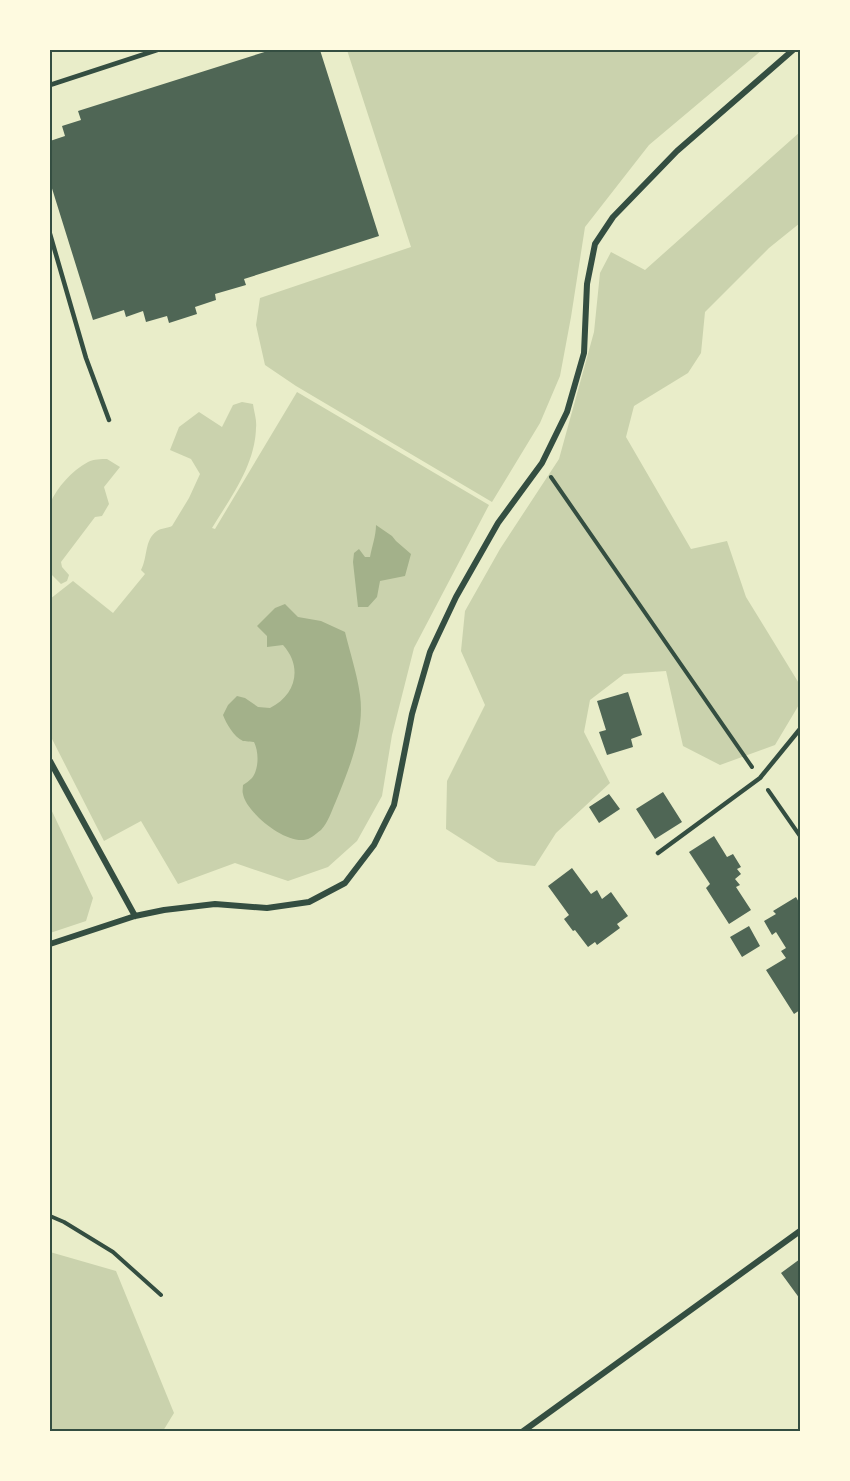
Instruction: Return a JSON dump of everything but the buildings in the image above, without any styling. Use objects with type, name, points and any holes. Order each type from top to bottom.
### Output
[{"type":"street","points":[[50,944],[135,916],[164,910],[215,904],[267,908],[309,902],[345,883],[374,845],[394,805],[412,714],[430,652],[456,597],[498,523],[542,464],[567,412],[584,353],[587,284],[595,244],[613,218],[677,151],[793,50]]},
{"type":"street","points":[[50,761],[135,916]]},
{"type":"street","points":[[522,1431],[801,1231]]},
{"type":"lane","points":[[50,85],[157,50]]},
{"type":"lane","points":[[50,234],[86,358],[109,420]]},
{"type":"lane","points":[[658,853],[760,778],[801,729]]},
{"type":"path","points":[[542,464],[801,836]]},
{"type":"path","points":[[50,1216],[113,1252],[161,1295]]},
{"type":"shaded area","points":[[347,50],[762,50],[649,145],[585,227],[560,376],[540,423],[492,502],[296,386],[265,365],[256,325],[260,298],[411,247]]},
{"type":"shaded area","points":[[800,132],[800,223],[769,248],[705,312],[701,353],[688,373],[634,406],[626,437],[691,549],[727,541],[746,597],[800,685],[800,703],[775,745],[720,765],[683,746],[666,671],[624,674],[590,700],[584,732],[610,783],[556,833],[535,866],[498,862],[446,829],[447,781],[485,705],[461,651],[465,611],[500,549],[559,459],[594,332],[600,273],[611,252],[645,270]]},
{"type":"shaded area","points":[[297,392],[489,505],[414,648],[392,735],[382,796],[357,841],[328,867],[288,881],[235,863],[178,884],[141,821],[104,841],[50,735],[50,599],[73,581],[113,613],[145,574],[141,570],[150,539],[159,530],[172,526],[200,474],[191,459],[170,450],[179,427],[199,412],[222,427],[233,405],[242,402],[253,404],[256,419],[255,442],[247,468],[212,528],[215,529]]},
{"type":"shaded area","points":[[107,459],[120,467],[104,487],[109,504],[102,516],[95,517],[61,562],[69,575],[67,581],[61,584],[50,573],[50,503],[61,485],[76,470],[90,461]]},
{"type":"shaded area","points":[[376,525],[411,554],[405,576],[380,581],[377,597],[368,607],[358,607],[354,553],[359,549],[365,557],[370,557]]},
{"type":"shaded area","points":[[285,604],[298,617],[321,621],[345,632],[360,695],[358,736],[341,789],[330,816],[321,830],[302,840],[281,834],[270,827],[246,802],[243,785],[252,778],[256,770],[258,760],[256,746],[254,742],[243,741],[236,736],[223,715],[228,705],[237,696],[245,698],[258,707],[270,708],[286,696],[291,688],[295,671],[289,653],[283,645],[267,647],[267,636],[257,626],[275,608]]},
{"type":"shaded area","points":[[50,807],[93,898],[86,921],[50,933]]},
{"type":"shaded area","points":[[50,1252],[116,1271],[174,1413],[163,1431],[50,1431]]}]
